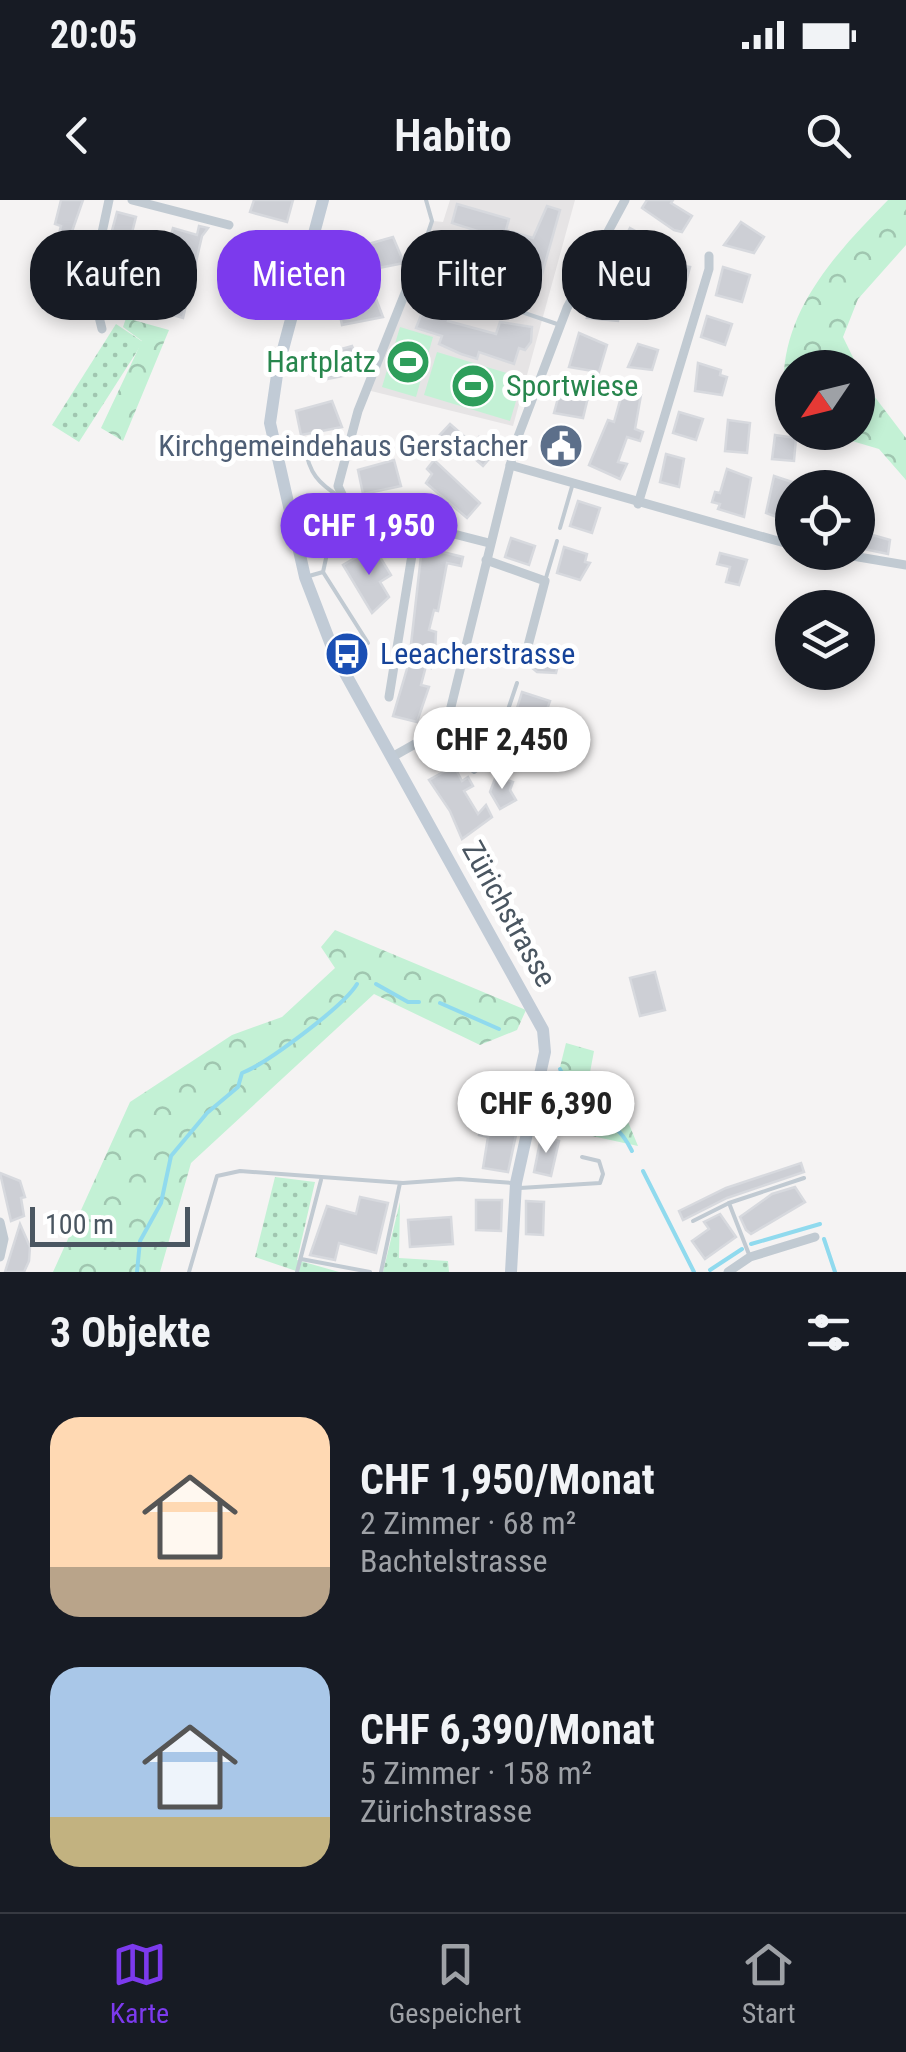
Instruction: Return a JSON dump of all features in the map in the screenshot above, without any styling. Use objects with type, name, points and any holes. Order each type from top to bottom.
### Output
[{"type":"main road","name":"Zürichstrasse","points":[[323,200],[278,368],[271,413],[272,446],[305,577],[335,655],[543,1030],[545,1052],[516,1185],[512,1272]]},
{"type":"street","points":[[102,329],[91,284],[109,200]]},
{"type":"street","points":[[132,200],[229,225]]},
{"type":"street","points":[[392,757],[431,734],[450,711],[460,683],[489,543],[510,465],[560,325],[625,200]]},
{"type":"street","points":[[638,504],[709,269],[708,256]]},
{"type":"street","points":[[401,303],[358,411],[338,486],[340,497],[348,506],[489,543]]},
{"type":"street","points":[[510,465],[775,540]]},
{"type":"street","points":[[390,697],[416,524]]},
{"type":"street","points":[[486,560],[545,580],[524,661]]},
{"type":"street","points":[[875,560],[906,565]]},
{"type":"street","points":[[0,1257],[1,1226]]},
{"type":"street","points":[[728,1272],[750,1258],[815,1236]]},
{"type":"lane","points":[[426,200],[432,222],[429,230]]},
{"type":"lane","points":[[542,319],[560,325]]},
{"type":"lane","points":[[305,447],[308,468],[319,484],[340,497]]},
{"type":"lane","points":[[560,528],[573,483]]},
{"type":"lane","points":[[368,643],[323,572],[332,531],[360,537],[388,517]]},
{"type":"lane","points":[[545,580],[556,542]]},
{"type":"lane","points":[[305,577],[323,572]]},
{"type":"lane","points":[[431,734],[474,772],[491,760],[517,683]]},
{"type":"lane","points":[[190,1272],[217,1176],[240,1170],[400,1183],[467,1179],[516,1185],[600,1183],[604,1174],[599,1161],[582,1157]]},
{"type":"lane","points":[[297,1272],[321,1178]]},
{"type":"lane","points":[[692,1221],[730,1203],[804,1178]]},
{"type":"lane","points":[[380,1272],[400,1183]]},
{"type":"lane","points":[[730,1203],[750,1258]]},
{"type":"lane","points":[[300,1259],[370,1272]]},
{"type":"shaded area","points":[[450,200],[575,200],[567,230],[562,230],[562,247],[513,426],[367,390],[401,302],[401,320],[542,320],[542,230],[429,230],[432,221],[443,222]]},
{"type":"green space","points":[[888,200],[906,200],[906,245],[858,299],[843,337],[849,350],[788,350],[806,300],[852,237]]},
{"type":"green space","points":[[125,320],[133,320],[169,330],[123,441],[101,428],[142,341],[123,327]]},
{"type":"green space","points":[[116,324],[143,342],[79,442],[52,425]]},
{"type":"green space","name":"Hartplatz","points":[[400,327],[433,337],[416,397],[382,387]]},
{"type":"green space","name":"Sportwiese","points":[[437,352],[523,378],[510,421],[424,395]]},
{"type":"green space","points":[[875,397],[906,438],[906,480],[875,448]]},
{"type":"green space","points":[[335,930],[526,1010],[517,1030],[480,1045],[374,994],[191,1163],[160,1272],[53,1272],[130,1102],[232,1035],[282,1017],[335,968],[321,947]]},
{"type":"green space","points":[[566,1043],[594,1051],[588,1083],[617,1095],[638,1146],[592,1136],[553,1095]]},
{"type":"green space","points":[[275,1177],[315,1182],[297,1260],[339,1272],[299,1272],[255,1257]]},
{"type":"green space","points":[[400,1202],[399,1258],[448,1261],[449,1272],[383,1272]]},
{"type":"building","points":[[61,200],[83,200],[72,230],[60,230],[61,226],[55,224]]},
{"type":"building","points":[[254,200],[293,200],[287,222],[250,212]]},
{"type":"building","points":[[647,200],[673,200],[671,203],[692,216],[683,230],[674,230],[642,208]]},
{"type":"building","points":[[457,204],[509,219],[506,230],[474,230],[452,223]]},
{"type":"building","points":[[547,206],[560,210],[542,274],[542,230],[536,230]]},
{"type":"building","points":[[117,212],[136,217],[133,230],[112,230]]},
{"type":"building","points":[[741,222],[764,237],[754,253],[724,245]]},
{"type":"building","points":[[199,226],[208,228],[197,258]]},
{"type":"building","points":[[393,237],[401,264],[381,267],[381,240]]},
{"type":"building","points":[[723,267],[750,275],[742,302],[716,295]]},
{"type":"building","points":[[707,316],[732,324],[725,345],[701,337]]},
{"type":"building","points":[[341,320],[368,320],[342,325]]},
{"type":"building","points":[[419,320],[448,320],[496,334],[500,322],[532,327],[531,342],[525,350],[519,348],[514,364],[479,352],[477,359],[461,354],[439,344],[442,336],[416,328]]},
{"type":"building","points":[[579,333],[607,345],[599,372],[569,367]]},
{"type":"building","points":[[638,344],[658,350],[652,370],[628,367]]},
{"type":"building","points":[[352,346],[363,372],[322,380],[317,356]]},
{"type":"building","points":[[698,363],[721,370],[720,375],[727,377],[722,395],[695,391]]},
{"type":"building","points":[[564,376],[572,378],[571,384],[590,389],[583,418],[554,413]]},
{"type":"building","points":[[623,390],[641,395],[635,429],[643,432],[640,441],[627,437],[618,462],[627,464],[620,479],[589,465],[608,420],[614,422]]},
{"type":"building","points":[[332,401],[342,427],[301,435],[296,411]]},
{"type":"building","points":[[679,412],[703,419],[696,440],[673,433]]},
{"type":"building","points":[[728,420],[750,423],[747,453],[725,451]]},
{"type":"building","points":[[450,424],[473,444],[479,437],[496,451],[483,466],[459,445],[453,452],[437,438]]},
{"type":"building","name":"Kirchgemeindehaus Gerstacher","points":[[550,428],[578,437],[571,464],[543,456]]},
{"type":"building","points":[[775,435],[775,450],[795,450],[794,461],[772,459]]},
{"type":"building","points":[[666,454],[684,459],[679,487],[660,482]]},
{"type":"building","points":[[394,460],[401,486],[363,494],[358,470]]},
{"type":"building","points":[[434,460],[480,503],[467,518],[426,483],[432,474],[427,469]]},
{"type":"building","points":[[727,469],[751,478],[744,517],[718,509],[720,504],[712,502],[715,492],[720,493]]},
{"type":"building","points":[[774,476],[775,516],[766,513]]},
{"type":"building","points":[[578,501],[600,508],[592,533],[570,526]]},
{"type":"building","points":[[875,536],[890,540],[888,554],[875,551]]},
{"type":"building","points":[[511,538],[535,546],[529,565],[505,557]]},
{"type":"building","points":[[374,547],[391,575],[380,582],[389,597],[372,613],[343,565]]},
{"type":"building","points":[[422,547],[463,557],[461,566],[447,563],[438,611],[434,610],[429,630],[436,632],[435,654],[431,668],[426,666],[421,685],[429,687],[417,722],[393,716],[409,662]]},
{"type":"building","points":[[564,547],[587,554],[585,562],[590,563],[580,580],[557,573]]},
{"type":"building","points":[[720,553],[747,560],[739,585],[726,582],[730,567],[717,564]]},
{"type":"building","points":[[536,646],[561,653],[556,673],[537,672],[530,666]]},
{"type":"building","points":[[522,692],[550,701],[544,718],[537,715],[530,739],[534,741],[523,759],[503,753]]},
{"type":"building","points":[[469,716],[494,726],[486,748],[468,759],[451,742]]},
{"type":"building","points":[[454,766],[462,781],[468,777],[473,786],[464,791],[478,814],[486,805],[492,817],[462,839],[450,811],[429,780]]},
{"type":"building","points":[[496,776],[513,782],[510,790],[516,800],[500,809],[490,792]]},
{"type":"building","points":[[655,972],[665,1010],[640,1016],[630,978]]},
{"type":"building","points":[[487,1105],[509,1111],[508,1118],[519,1121],[508,1172],[483,1168],[488,1137],[479,1135]]},
{"type":"building","points":[[541,1137],[559,1141],[551,1176],[534,1172]]},
{"type":"building","points":[[801,1163],[804,1172],[727,1198],[683,1220],[679,1211],[726,1188]]},
{"type":"building","points":[[0,1173],[20,1181],[25,1197],[21,1198],[24,1216],[11,1221]]},
{"type":"building","points":[[795,1187],[805,1202],[751,1234],[746,1230],[740,1217],[772,1194]]},
{"type":"building","points":[[360,1197],[388,1203],[376,1253],[339,1243],[335,1260],[310,1255],[327,1206],[356,1214]]},
{"type":"building","points":[[476,1200],[502,1200],[501,1231],[476,1230]]},
{"type":"building","points":[[526,1201],[544,1202],[543,1235],[526,1234]]},
{"type":"building","points":[[720,1214],[736,1237],[705,1259],[692,1241],[709,1229],[704,1222]]},
{"type":"building","points":[[451,1217],[453,1244],[410,1247],[408,1220]]},
{"type":"building","points":[[20,1224],[30,1247],[29,1261],[24,1272],[5,1272]]},
{"type":"waterway","points":[[137,1272],[140,1241],[161,1203],[171,1156],[207,1113],[238,1087],[242,1073],[304,1033],[357,984]]},
{"type":"waterway","points":[[376,984],[408,1002],[419,1002]]},
{"type":"waterway","points":[[440,1003],[499,1029]]},
{"type":"waterway","points":[[560,1069],[583,1117],[613,1126],[632,1151]]},
{"type":"waterway","points":[[643,1171],[694,1272]]},
{"type":"waterway","points":[[751,1244],[820,1224]]},
{"type":"waterway","points":[[824,1239],[835,1272]]},
{"type":"waterway","points":[[710,1270],[742,1249]]},
{"type":"place","name":"Hartplatz","points":[[408,362]]},
{"type":"place","name":"Sportwiese","points":[[473,386]]},
{"type":"place","name":"Kirchgemeindehaus Gerstacher","points":[[561,446]]},
{"type":"place","name":"Leeacherstrasse","points":[[347,654]]}]
